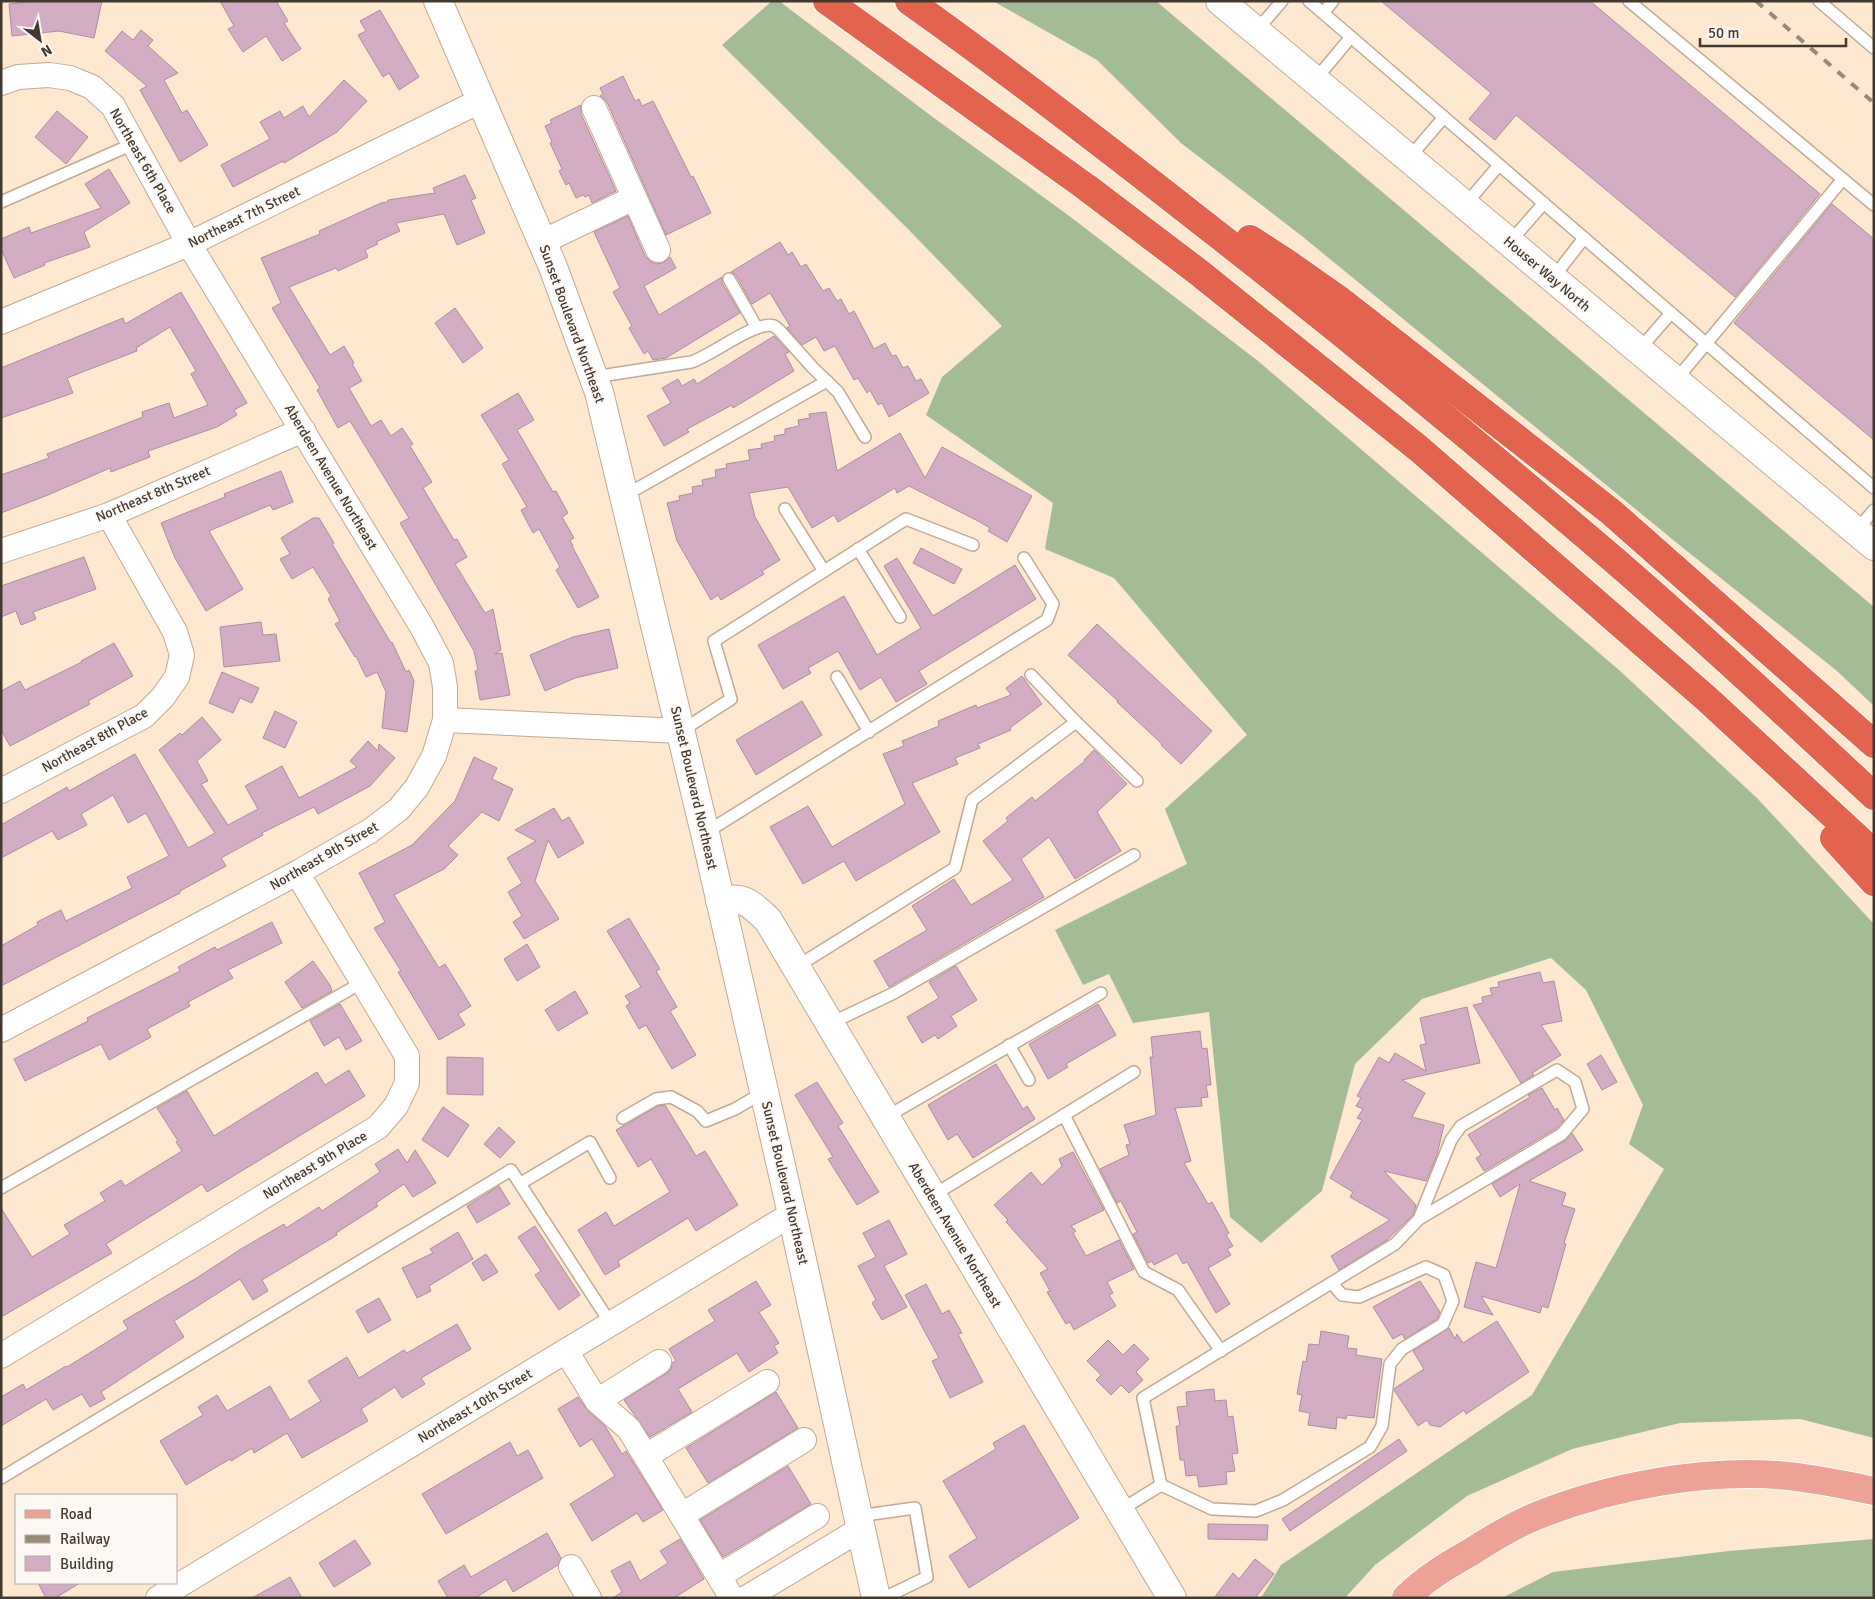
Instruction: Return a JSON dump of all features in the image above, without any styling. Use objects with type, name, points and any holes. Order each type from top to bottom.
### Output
[{"type":"highway","points":[[827,1],[1086,187],[1309,359],[1418,448],[1707,699],[1874,853]]},
{"type":"highway","points":[[909,1],[1116,155],[1299,297],[1607,554],[1874,796]]},
{"type":"highway","points":[[1116,155],[1287,263],[1397,344],[1611,512],[1874,744]]},
{"type":"highway","points":[[1707,699],[1874,882]]},
{"type":"main road","points":[[1406,1598],[1414,1590],[1457,1560],[1496,1536],[1534,1517],[1584,1500],[1628,1488],[1668,1480],[1734,1475],[1788,1476],[1874,1491]]},
{"type":"street","name":"Sunset Boulevard Northeast","points":[[438,1],[542,242],[599,392],[705,834],[792,1214],[876,1598]]},
{"type":"street","name":"Houser Way North","points":[[1220,1],[1865,539]]},
{"type":"street","name":"Northeast 6th Place","points":[[1,83],[18,77],[49,74],[70,78],[92,88],[113,106],[189,244]]},
{"type":"street","name":"Northeast 7th Street","points":[[1,322],[189,244],[482,100]]},
{"type":"street","points":[[594,108],[658,250]]},
{"type":"street","points":[[542,242],[634,198]]},
{"type":"street","name":"Aberdeen Avenue Northeast","points":[[189,244],[422,628],[441,663],[445,687],[445,720]]},
{"type":"street","name":"Northeast 8th Street","points":[[1,551],[109,515],[302,430]]},
{"type":"street","name":"Northeast 8th Place","points":[[1,791],[144,716],[163,697],[177,677],[182,655],[175,632],[109,515]]},
{"type":"street","points":[[445,720],[681,731]]},
{"type":"street","name":"Northeast 9th Street","points":[[1,1030],[297,873],[370,831],[399,809],[417,787],[434,756],[445,720]]},
{"type":"street","name":"Northeast 9th Place","points":[[1,1356],[378,1127],[396,1106],[408,1083],[407,1056],[297,873]]},
{"type":"street","name":"Aberdeen Avenue Northeast","points":[[720,900],[734,898],[749,902],[768,920],[884,1118],[1172,1598]]},
{"type":"street","name":"Northeast 10th Street","points":[[158,1598],[792,1214]]},
{"type":"street","points":[[566,1351],[597,1401],[629,1429],[732,1598]]},
{"type":"street","points":[[597,1401],[659,1362]]},
{"type":"street","points":[[646,1456],[767,1382]]},
{"type":"street","points":[[682,1515],[804,1440]]},
{"type":"street","points":[[719,1576],[817,1516]]},
{"type":"street","points":[[746,1598],[860,1523]]},
{"type":"street","points":[[571,1566],[589,1598]]},
{"type":"lane","points":[[1256,31],[1282,1]]},
{"type":"lane","points":[[1310,1],[1874,488]]},
{"type":"lane","points":[[1323,13],[1333,1]]},
{"type":"lane","points":[[1630,1],[1874,205]]},
{"type":"lane","points":[[1819,1],[1874,48]]},
{"type":"lane","points":[[1315,80],[1351,36]]},
{"type":"lane","points":[[1409,158],[1444,118]]},
{"type":"lane","points":[[1,202],[135,143]]},
{"type":"lane","points":[[1465,206],[1500,165]]},
{"type":"lane","points":[[1675,381],[1843,179]]},
{"type":"lane","points":[[1510,242],[1544,203]]},
{"type":"lane","points":[[1552,278],[1584,238]]},
{"type":"lane","points":[[729,279],[757,328]]},
{"type":"lane","points":[[1639,350],[1671,313]]},
{"type":"lane","points":[[594,377],[701,359],[757,328],[773,326],[838,392],[865,437]]},
{"type":"lane","points":[[624,496],[827,381]]},
{"type":"lane","points":[[786,509],[824,571]]},
{"type":"lane","points":[[1865,539],[1874,510]]},
{"type":"lane","points":[[681,731],[731,699],[714,641],[858,549],[906,519],[973,545]]},
{"type":"lane","points":[[858,549],[900,617]]},
{"type":"lane","points":[[705,834],[1048,620],[1053,604],[1024,558]]},
{"type":"lane","points":[[1032,675],[1076,722],[1136,781]]},
{"type":"lane","points":[[837,677],[869,732]]},
{"type":"lane","points":[[796,967],[955,868],[972,800],[1076,722]]},
{"type":"lane","points":[[829,1024],[894,993],[1134,855]]},
{"type":"lane","points":[[1,1188],[362,982]]},
{"type":"lane","points":[[884,1118],[1101,993]]},
{"type":"lane","points":[[1009,1045],[1029,1080]]},
{"type":"lane","points":[[1161,1485],[1143,1398],[1395,1244],[1419,1219],[1562,1134],[1583,1109],[1575,1082],[1557,1070],[1461,1126],[1451,1140],[1419,1219]]},
{"type":"lane","points":[[932,1196],[1134,1072]]},
{"type":"lane","points":[[623,1118],[656,1099],[672,1097],[697,1110],[706,1121],[735,1110],[764,1092]]},
{"type":"lane","points":[[1064,1115],[1144,1272],[1178,1290],[1221,1351]]},
{"type":"lane","points":[[521,1183],[590,1142],[610,1178]]},
{"type":"lane","points":[[1,1478],[511,1170],[611,1324]]},
{"type":"lane","points":[[1161,1485],[1212,1509],[1256,1511],[1283,1500],[1370,1447],[1382,1426],[1390,1364],[1402,1349],[1443,1324],[1453,1302],[1444,1275],[1426,1267],[1359,1297],[1342,1295],[1332,1283]]},
{"type":"lane","points":[[1119,1510],[1161,1485]]},
{"type":"lane","points":[[860,1523],[915,1508],[927,1576],[884,1598]]},
{"type":"green space","points":[[772,1],[779,1],[934,118],[1068,215],[1258,361],[1619,670],[1757,798],[1874,924],[1874,1438],[1800,1419],[1680,1423],[1572,1449],[1467,1496],[1375,1565],[1345,1598],[1261,1598],[1281,1565],[1532,1395],[1664,1169],[1629,1144],[1643,1105],[1586,990],[1551,958],[1422,999],[1355,1064],[1322,1191],[1261,1243],[1230,1217],[1209,1012],[1133,1023],[1109,974],[1083,985],[1055,930],[1187,864],[1165,809],[1247,735],[1114,578],[1045,549],[1053,503],[926,415],[942,377],[1002,326],[908,229],[722,45]]},
{"type":"green space","points":[[993,1],[1156,1],[1874,607],[1874,706],[1837,671],[1677,543],[1303,237],[1181,143],[1097,60]]},
{"type":"green space","points":[[1874,1539],[1874,1598],[1502,1598],[1553,1572],[1729,1551]]},
{"type":"building","points":[[35,1],[102,1],[94,38],[59,31],[12,36],[9,4]]},
{"type":"building","points":[[220,1],[276,1],[288,21],[284,23],[301,49],[282,61],[266,36],[243,52],[228,29],[234,26]]},
{"type":"building","points":[[1381,1],[1590,1],[1820,194],[1735,297],[1516,115],[1495,140],[1469,119],[1491,93]]},
{"type":"building","points":[[380,10],[419,77],[399,90],[389,73],[383,77],[358,35],[366,31],[360,21]]},
{"type":"building","points":[[141,30],[153,40],[148,46],[178,73],[164,80],[182,113],[187,110],[208,145],[180,162],[140,90],[147,86],[105,51],[122,31],[133,40]]},
{"type":"building","points":[[623,76],[635,101],[639,99],[642,106],[653,101],[711,213],[666,235],[607,102],[600,96],[603,94],[600,88]]},
{"type":"building","points":[[344,80],[367,101],[337,132],[284,163],[283,161],[233,187],[221,165],[270,139],[260,122],[280,111],[284,118],[303,106],[309,117]]},
{"type":"building","points":[[581,105],[581,114],[616,191],[592,203],[589,195],[576,198],[569,183],[566,185],[559,171],[562,169],[550,143],[552,142],[545,126],[552,123],[550,120]]},
{"type":"building","points":[[57,111],[88,137],[66,164],[35,137]]},
{"type":"building","points":[[109,169],[130,203],[84,232],[90,247],[44,263],[45,265],[14,278],[1,249],[1,239],[29,227],[31,233],[101,208],[85,184]]},
{"type":"building","points":[[465,175],[476,198],[471,200],[485,233],[457,245],[444,214],[396,223],[400,231],[376,242],[378,244],[365,250],[368,257],[338,271],[336,268],[289,287],[330,355],[344,346],[362,381],[349,388],[371,426],[381,420],[391,436],[402,428],[413,444],[410,446],[432,482],[423,488],[454,540],[457,539],[467,557],[455,564],[485,613],[493,609],[501,650],[495,654],[502,653],[510,695],[480,700],[475,671],[478,670],[474,651],[400,523],[409,518],[350,421],[338,428],[317,390],[320,388],[272,308],[281,303],[261,258],[320,234],[319,231],[381,203],[388,202],[388,200],[435,193],[433,188]]},
{"type":"building","points":[[1832,204],[1874,239],[1874,440],[1734,323]]},
{"type":"building","points":[[628,216],[645,256],[656,264],[663,263],[670,257],[676,268],[644,286],[659,315],[722,277],[722,283],[740,313],[666,358],[653,360],[648,351],[644,354],[629,328],[632,326],[613,292],[620,288],[594,232]]},
{"type":"building","points":[[780,242],[788,255],[792,252],[801,267],[806,264],[823,291],[829,288],[837,301],[841,299],[849,314],[854,311],[874,349],[885,343],[892,356],[896,355],[903,368],[908,366],[916,381],[921,379],[929,393],[889,417],[882,403],[878,405],[870,390],[867,393],[858,378],[854,380],[835,346],[824,351],[816,337],[802,345],[787,328],[790,326],[770,293],[752,304],[736,275],[731,272]]},
{"type":"building","points":[[181,292],[247,403],[234,410],[237,415],[217,427],[148,451],[150,457],[111,472],[110,468],[1,513],[1,475],[49,458],[47,454],[143,417],[142,412],[169,403],[174,418],[208,405],[191,374],[196,371],[170,327],[136,348],[137,351],[67,378],[73,393],[1,418],[1,368],[123,318],[125,324]]},
{"type":"building","points":[[455,308],[483,348],[463,363],[435,323]]},
{"type":"building","points":[[774,336],[789,352],[785,354],[794,371],[733,408],[732,405],[687,429],[689,432],[664,446],[647,416],[671,403],[662,388],[678,379],[682,386],[694,379],[697,384]]},
{"type":"building","points":[[518,393],[534,420],[517,430],[553,492],[556,491],[568,513],[562,517],[574,538],[570,540],[572,546],[599,597],[578,608],[556,570],[560,567],[539,529],[533,533],[521,510],[527,507],[502,464],[509,460],[481,415]]},
{"type":"building","points":[[826,412],[837,471],[900,433],[925,478],[942,447],[1032,496],[1007,542],[988,531],[990,528],[978,521],[909,486],[897,493],[895,488],[838,522],[834,515],[812,528],[788,487],[749,493],[755,517],[780,560],[762,571],[764,574],[721,600],[718,595],[711,600],[677,541],[667,503],[680,500],[679,496],[693,493],[692,487],[703,485],[702,480],[716,477],[715,470],[727,468],[726,464],[750,460],[748,450],[762,448],[761,444],[775,441],[774,436],[785,434],[785,429],[799,426],[798,420],[810,418],[809,414]]},
{"type":"building","points":[[281,471],[293,502],[273,510],[270,505],[209,531],[243,589],[206,611],[175,558],[161,523],[225,497],[224,494]]},
{"type":"building","points":[[313,518],[319,518],[334,543],[332,544],[392,642],[406,672],[409,670],[414,681],[407,732],[382,728],[386,692],[377,672],[366,677],[356,656],[335,624],[340,621],[328,599],[331,596],[313,567],[292,579],[280,559],[290,554],[281,538]]},
{"type":"building","points":[[921,548],[962,569],[954,584],[913,563]]},
{"type":"building","points":[[84,557],[96,589],[33,612],[36,619],[21,625],[16,611],[1,617],[1,586]]},
{"type":"building","points":[[897,558],[933,616],[1015,565],[1036,599],[919,671],[927,684],[896,702],[881,677],[860,690],[838,651],[808,668],[811,673],[783,689],[758,645],[844,596],[877,655],[921,628],[884,566]]},
{"type":"building","points":[[261,622],[263,635],[276,634],[280,661],[224,667],[220,627]]},
{"type":"building","points":[[1097,624],[1212,731],[1181,764],[1118,701],[1068,655]]},
{"type":"building","points":[[609,629],[618,668],[575,678],[545,691],[530,655],[573,637]]},
{"type":"building","points":[[114,643],[133,676],[88,701],[90,704],[10,746],[1,730],[1,691],[20,681],[25,690],[82,662]]},
{"type":"building","points":[[222,672],[259,688],[252,703],[240,698],[233,713],[209,703]]},
{"type":"building","points":[[1022,676],[1042,704],[1010,728],[1011,730],[978,744],[980,748],[955,758],[958,764],[912,783],[940,832],[856,881],[844,861],[803,884],[770,827],[808,806],[832,847],[905,804],[883,754],[904,746],[902,741],[939,726],[938,721],[976,705],[977,708],[1011,695],[1006,688]]},
{"type":"building","points":[[802,701],[822,735],[756,775],[736,740]]},
{"type":"building","points":[[275,711],[297,722],[285,748],[263,738]]},
{"type":"building","points":[[202,717],[221,740],[197,761],[208,781],[201,784],[228,825],[258,809],[245,786],[282,766],[299,798],[357,767],[350,761],[368,741],[378,751],[379,744],[395,758],[370,786],[318,814],[314,807],[262,833],[263,835],[221,858],[226,866],[180,891],[180,893],[1,986],[1,946],[38,925],[37,922],[61,910],[66,921],[132,888],[127,877],[169,856],[146,813],[128,823],[113,795],[81,814],[87,825],[58,840],[52,831],[1,858],[1,825],[67,787],[69,791],[135,754],[188,848],[215,833],[159,750],[180,733],[182,735]]},
{"type":"building","points":[[1094,750],[1127,784],[1097,812],[1121,851],[1075,879],[1049,837],[1021,859],[1044,897],[889,987],[874,961],[927,930],[912,906],[954,879],[971,905],[1013,880],[983,841],[1008,821],[1006,818],[1032,797],[1035,801],[1085,761]]},
{"type":"building","points":[[474,757],[497,768],[492,779],[513,789],[499,821],[482,812],[448,846],[458,855],[444,869],[394,895],[439,968],[445,964],[471,1006],[458,1014],[465,1025],[439,1040],[398,972],[401,971],[374,928],[385,922],[359,873],[412,845],[455,801]]},
{"type":"building","points":[[554,808],[562,821],[569,817],[584,843],[558,858],[548,840],[535,881],[559,919],[524,939],[513,922],[522,916],[508,892],[522,883],[507,858],[536,841],[515,830]]},
{"type":"building","points":[[629,918],[660,969],[656,971],[677,1007],[670,1011],[696,1055],[672,1069],[646,1025],[639,1029],[626,1006],[630,1003],[625,996],[641,987],[607,931]]},
{"type":"building","points":[[272,922],[282,943],[228,970],[233,978],[188,1002],[190,1006],[147,1029],[151,1037],[109,1060],[101,1044],[25,1081],[14,1059],[88,1021],[87,1018],[180,971],[178,967],[215,947],[217,950]]},
{"type":"building","points":[[527,944],[540,967],[517,981],[504,959]]},
{"type":"building","points":[[313,961],[330,985],[332,991],[302,1008],[285,982]]},
{"type":"building","points":[[956,966],[977,1000],[951,1016],[957,1026],[938,1039],[935,1035],[922,1043],[907,1017],[939,998],[929,982]]},
{"type":"building","points":[[1540,972],[1543,983],[1554,981],[1562,1021],[1541,1025],[1561,1055],[1532,1073],[1534,1075],[1521,1083],[1473,1005],[1483,1003],[1482,997],[1492,995],[1490,988],[1499,987],[1498,982]]},
{"type":"building","points":[[575,991],[588,1013],[558,1031],[545,1010]]},
{"type":"building","points":[[340,1004],[362,1041],[346,1050],[339,1037],[324,1046],[310,1021]]},
{"type":"building","points":[[1098,1004],[1116,1035],[1066,1064],[1068,1067],[1048,1079],[1029,1044]]},
{"type":"building","points":[[1467,1007],[1480,1063],[1402,1080],[1425,1093],[1412,1117],[1444,1125],[1437,1155],[1426,1181],[1384,1171],[1416,1205],[1413,1215],[1387,1240],[1339,1270],[1331,1256],[1390,1220],[1350,1197],[1353,1192],[1330,1178],[1362,1120],[1357,1118],[1363,1109],[1356,1106],[1361,1098],[1357,1096],[1379,1057],[1389,1063],[1395,1053],[1426,1071],[1420,1045],[1426,1044],[1420,1018]]},
{"type":"building","points":[[1200,1031],[1202,1049],[1207,1048],[1211,1085],[1206,1085],[1208,1097],[1201,1098],[1202,1106],[1175,1108],[1191,1161],[1184,1163],[1208,1204],[1212,1202],[1229,1233],[1226,1235],[1233,1246],[1227,1249],[1231,1255],[1208,1268],[1230,1304],[1216,1313],[1187,1262],[1183,1264],[1177,1253],[1154,1265],[1152,1261],[1148,1263],[1133,1234],[1137,1232],[1121,1201],[1117,1203],[1100,1169],[1129,1155],[1126,1145],[1130,1144],[1124,1125],[1156,1115],[1150,1057],[1153,1057],[1151,1037]]},
{"type":"building","points":[[1601,1055],[1617,1082],[1602,1090],[1587,1064]]},
{"type":"building","points":[[447,1057],[483,1058],[483,1095],[447,1094]]},
{"type":"building","points":[[996,1064],[1023,1109],[1027,1106],[1035,1119],[973,1158],[957,1134],[948,1140],[928,1105]]},
{"type":"building","points":[[349,1070],[365,1096],[207,1192],[202,1184],[106,1244],[112,1253],[1,1317],[1,1208],[32,1257],[70,1234],[64,1225],[105,1201],[100,1193],[121,1180],[125,1186],[182,1151],[176,1142],[178,1141],[157,1108],[187,1091],[214,1136],[317,1072],[325,1085]]},
{"type":"building","points":[[817,1082],[843,1123],[838,1126],[879,1192],[857,1205],[828,1159],[833,1157],[795,1095]]},
{"type":"building","points":[[1542,1088],[1555,1110],[1557,1108],[1564,1120],[1557,1128],[1484,1171],[1476,1158],[1481,1155],[1468,1135],[1530,1097],[1528,1095]]},
{"type":"building","points":[[665,1105],[696,1156],[705,1151],[738,1205],[696,1231],[688,1218],[618,1261],[620,1266],[605,1275],[578,1230],[606,1212],[614,1226],[670,1192],[651,1159],[638,1167],[616,1130],[658,1106]]},
{"type":"building","points":[[443,1107],[469,1125],[448,1157],[422,1140]]},
{"type":"building","points":[[499,1127],[515,1142],[500,1158],[484,1144]]},
{"type":"building","points":[[1572,1133],[1583,1150],[1529,1181],[1566,1193],[1562,1205],[1575,1209],[1564,1243],[1566,1244],[1548,1308],[1542,1306],[1540,1313],[1481,1296],[1493,1315],[1464,1307],[1476,1262],[1496,1268],[1520,1184],[1500,1197],[1492,1184],[1566,1140]]},
{"type":"building","points":[[398,1149],[407,1163],[415,1150],[436,1183],[413,1197],[404,1184],[376,1203],[378,1206],[336,1233],[337,1235],[262,1280],[268,1291],[253,1300],[240,1279],[174,1321],[184,1337],[101,1392],[105,1399],[90,1407],[82,1394],[53,1410],[46,1399],[1,1426],[1,1397],[23,1384],[26,1390],[67,1367],[128,1329],[123,1321],[284,1224],[286,1228],[319,1207],[322,1211],[380,1172],[375,1164]]},
{"type":"building","points":[[1073,1152],[1104,1210],[1071,1226],[1076,1231],[1073,1233],[1086,1256],[1119,1240],[1134,1269],[1107,1282],[1113,1293],[1109,1295],[1116,1306],[1074,1330],[1070,1322],[1066,1324],[1047,1292],[1050,1291],[1040,1273],[1048,1269],[1006,1222],[1008,1220],[994,1205],[1031,1172],[1042,1185],[1062,1166],[1059,1159]]},
{"type":"building","points":[[499,1186],[510,1204],[477,1223],[467,1206]]},
{"type":"building","points":[[889,1220],[907,1254],[884,1266],[907,1307],[882,1320],[872,1303],[876,1300],[858,1266],[876,1257],[863,1233]]},
{"type":"building","points":[[535,1226],[580,1295],[559,1310],[535,1275],[541,1271],[518,1237]]},
{"type":"building","points":[[458,1232],[473,1259],[429,1286],[431,1291],[417,1298],[402,1268],[433,1253],[430,1249]]},
{"type":"building","points":[[486,1254],[498,1272],[483,1281],[472,1263]]},
{"type":"building","points":[[756,1281],[771,1305],[759,1312],[779,1343],[774,1346],[778,1353],[749,1372],[737,1353],[678,1389],[692,1412],[650,1437],[624,1400],[671,1369],[672,1363],[676,1361],[669,1349],[715,1321],[708,1310]]},
{"type":"building","points":[[1420,1281],[1440,1312],[1437,1319],[1405,1339],[1402,1334],[1393,1339],[1373,1307]]},
{"type":"building","points":[[926,1284],[942,1314],[949,1310],[962,1333],[958,1334],[983,1382],[950,1398],[932,1361],[939,1358],[905,1295]]},
{"type":"building","points":[[379,1298],[391,1320],[368,1333],[356,1311]]},
{"type":"building","points":[[1497,1321],[1529,1372],[1466,1414],[1464,1410],[1440,1427],[1430,1425],[1427,1420],[1418,1426],[1394,1390],[1424,1369],[1413,1351],[1449,1328],[1455,1339],[1457,1334],[1463,1343]]},
{"type":"building","points":[[457,1324],[471,1349],[421,1378],[425,1384],[402,1398],[395,1387],[361,1409],[368,1421],[302,1458],[287,1433],[254,1453],[252,1448],[231,1461],[230,1459],[186,1485],[160,1441],[203,1415],[198,1407],[217,1395],[227,1411],[270,1386],[290,1420],[321,1401],[308,1381],[347,1357],[359,1378],[404,1350],[407,1353]]},
{"type":"building","points":[[1321,1331],[1349,1336],[1347,1348],[1357,1349],[1356,1355],[1382,1359],[1374,1418],[1347,1415],[1346,1419],[1337,1417],[1336,1429],[1308,1425],[1310,1413],[1299,1411],[1302,1395],[1297,1394],[1303,1361],[1306,1362],[1309,1344],[1319,1345]]},
{"type":"building","points":[[1108,1340],[1123,1355],[1134,1344],[1149,1359],[1136,1372],[1143,1380],[1129,1393],[1121,1385],[1111,1395],[1096,1380],[1101,1375],[1087,1361]]},
{"type":"building","points":[[1214,1389],[1215,1401],[1226,1400],[1228,1417],[1233,1416],[1238,1453],[1232,1454],[1235,1471],[1226,1472],[1227,1484],[1199,1487],[1197,1475],[1186,1476],[1184,1460],[1180,1460],[1176,1426],[1180,1426],[1177,1407],[1187,1406],[1186,1392]]},
{"type":"building","points":[[776,1392],[798,1428],[708,1483],[686,1448]]},
{"type":"building","points":[[578,1397],[588,1411],[605,1426],[622,1454],[626,1451],[663,1510],[643,1522],[637,1513],[592,1541],[570,1504],[615,1476],[592,1439],[580,1447],[558,1409]]},
{"type":"building","points":[[1024,1425],[1079,1518],[969,1588],[949,1556],[977,1538],[943,1481],[996,1449],[993,1443]]},
{"type":"building","points":[[1399,1439],[1407,1451],[1290,1531],[1282,1519]]},
{"type":"building","points":[[510,1442],[517,1456],[528,1450],[543,1478],[446,1534],[422,1494]]},
{"type":"building","points":[[788,1466],[811,1504],[723,1557],[700,1520]]},
{"type":"building","points":[[1208,1524],[1268,1525],[1267,1540],[1208,1539]]},
{"type":"building","points":[[547,1533],[561,1558],[558,1565],[513,1592],[506,1579],[475,1598],[448,1598],[438,1581],[464,1565],[471,1577]]},
{"type":"building","points":[[680,1539],[704,1579],[674,1598],[613,1598],[622,1592],[611,1571],[630,1561],[640,1581],[668,1563],[660,1551]]},
{"type":"building","points":[[355,1540],[371,1564],[334,1587],[319,1563]]},
{"type":"building","points":[[1255,1559],[1274,1574],[1255,1598],[1214,1598],[1233,1573],[1239,1579]]},
{"type":"building","points":[[290,1577],[302,1598],[252,1598]]},
{"type":"building","points":[[39,1584],[78,1584],[55,1598],[46,1598]]},
{"type":"railway","points":[[1756,1],[1874,103]]}]
